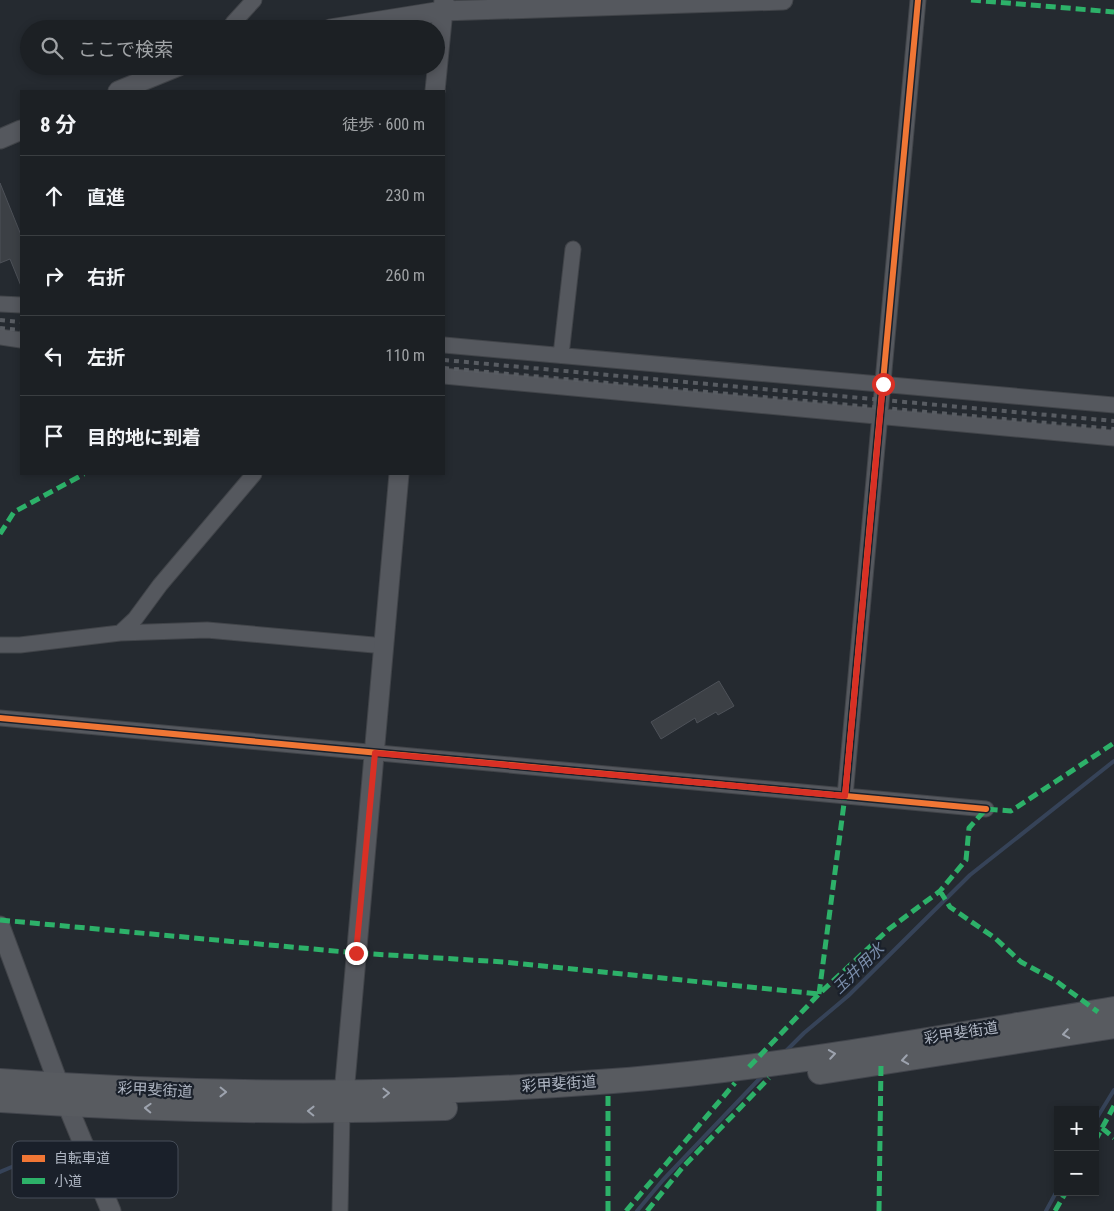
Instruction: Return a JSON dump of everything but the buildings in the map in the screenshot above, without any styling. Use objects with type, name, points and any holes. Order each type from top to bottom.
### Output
[{"type":"highway","name":"彩甲斐街道","points":[[0,1100],[63,1095],[194,1092],[343,1102],[460,1107],[617,1096],[743,1082],[772,1068],[1114,1009]]},
{"type":"highway","name":"彩甲斐街道","points":[[343,1102],[458,1091],[772,1068],[881,1064],[1114,1026]]},
{"type":"highway","name":"彩甲斐街道","points":[[0,1081],[63,1095]]},
{"type":"street","points":[[236,20],[254,0]]},
{"type":"street","points":[[374,20],[443,6],[783,0]]},
{"type":"street","points":[[845,796],[918,0]]},
{"type":"street","points":[[442,20],[443,6]]},
{"type":"street","points":[[120,90],[157,75]]},
{"type":"street","points":[[435,90],[437,75]]},
{"type":"street","points":[[0,139],[20,130]]},
{"type":"street","points":[[561,355],[573,249]]},
{"type":"street","points":[[0,304],[20,306]]},
{"type":"street","points":[[0,338],[20,340]]},
{"type":"street","points":[[445,345],[1114,405]]},
{"type":"street","points":[[445,376],[879,418],[1114,438]]},
{"type":"street","points":[[120,633],[135,619],[160,585],[253,475]]},
{"type":"street","points":[[340,1211],[343,1102],[399,475]]},
{"type":"street","points":[[0,645],[20,645],[120,633],[207,630],[385,646]]},
{"type":"street","points":[[0,718],[986,809]]},
{"type":"street","points":[[0,926],[82,1141]]},
{"type":"street","points":[[106,1198],[111,1211]]},
{"type":"waterway","name":"玉井用水","points":[[785,1052],[804,1033],[848,996],[970,875],[1114,761]]},
{"type":"waterway","name":"玉井用水","points":[[637,1211],[663,1180],[765,1073]]},
{"type":"waterway","points":[[1099,1114],[1114,1090]]},
{"type":"waterway","points":[[0,1172],[12,1167]]},
{"type":"waterway","points":[[1046,1211],[1054,1196]]},
{"type":"railway","points":[[0,320],[20,322]]},
{"type":"railway","points":[[0,328],[20,330]]},
{"type":"railway","points":[[445,360],[1114,421]]},
{"type":"railway","points":[[445,368],[1114,429]]},
{"type":"marked path","points":[[971,0],[1114,12]]},
{"type":"marked path","points":[[0,534],[14,512],[82,475]]},
{"type":"marked path","points":[[749,1067],[819,994],[889,929],[940,891],[966,860],[969,828],[986,809],[1011,811],[1114,743]]},
{"type":"marked path","points":[[819,994],[845,796]]},
{"type":"marked path","points":[[940,891],[950,907],[995,938],[1021,962],[1056,981],[1098,1012]]},
{"type":"marked path","points":[[0,920],[356,953],[504,962],[819,994]]},
{"type":"marked path","points":[[879,1211],[881,1064]]},
{"type":"marked path","points":[[647,1211],[682,1168],[769,1078]]},
{"type":"marked path","points":[[626,1211],[735,1083]]},
{"type":"marked path","points":[[608,1096],[608,1211]]},
{"type":"marked path","points":[[1099,1134],[1114,1106]]},
{"type":"marked path","points":[[1102,1128],[1114,1138]]},
{"type":"marked path","points":[[1055,1211],[1064,1196]]},
{"type":"cycle path","points":[[845,796],[918,0]]},
{"type":"cycle path","points":[[0,718],[986,809]]},
{"type":"route","points":[[356,953],[375,753],[845,796],[883,384]]}]
